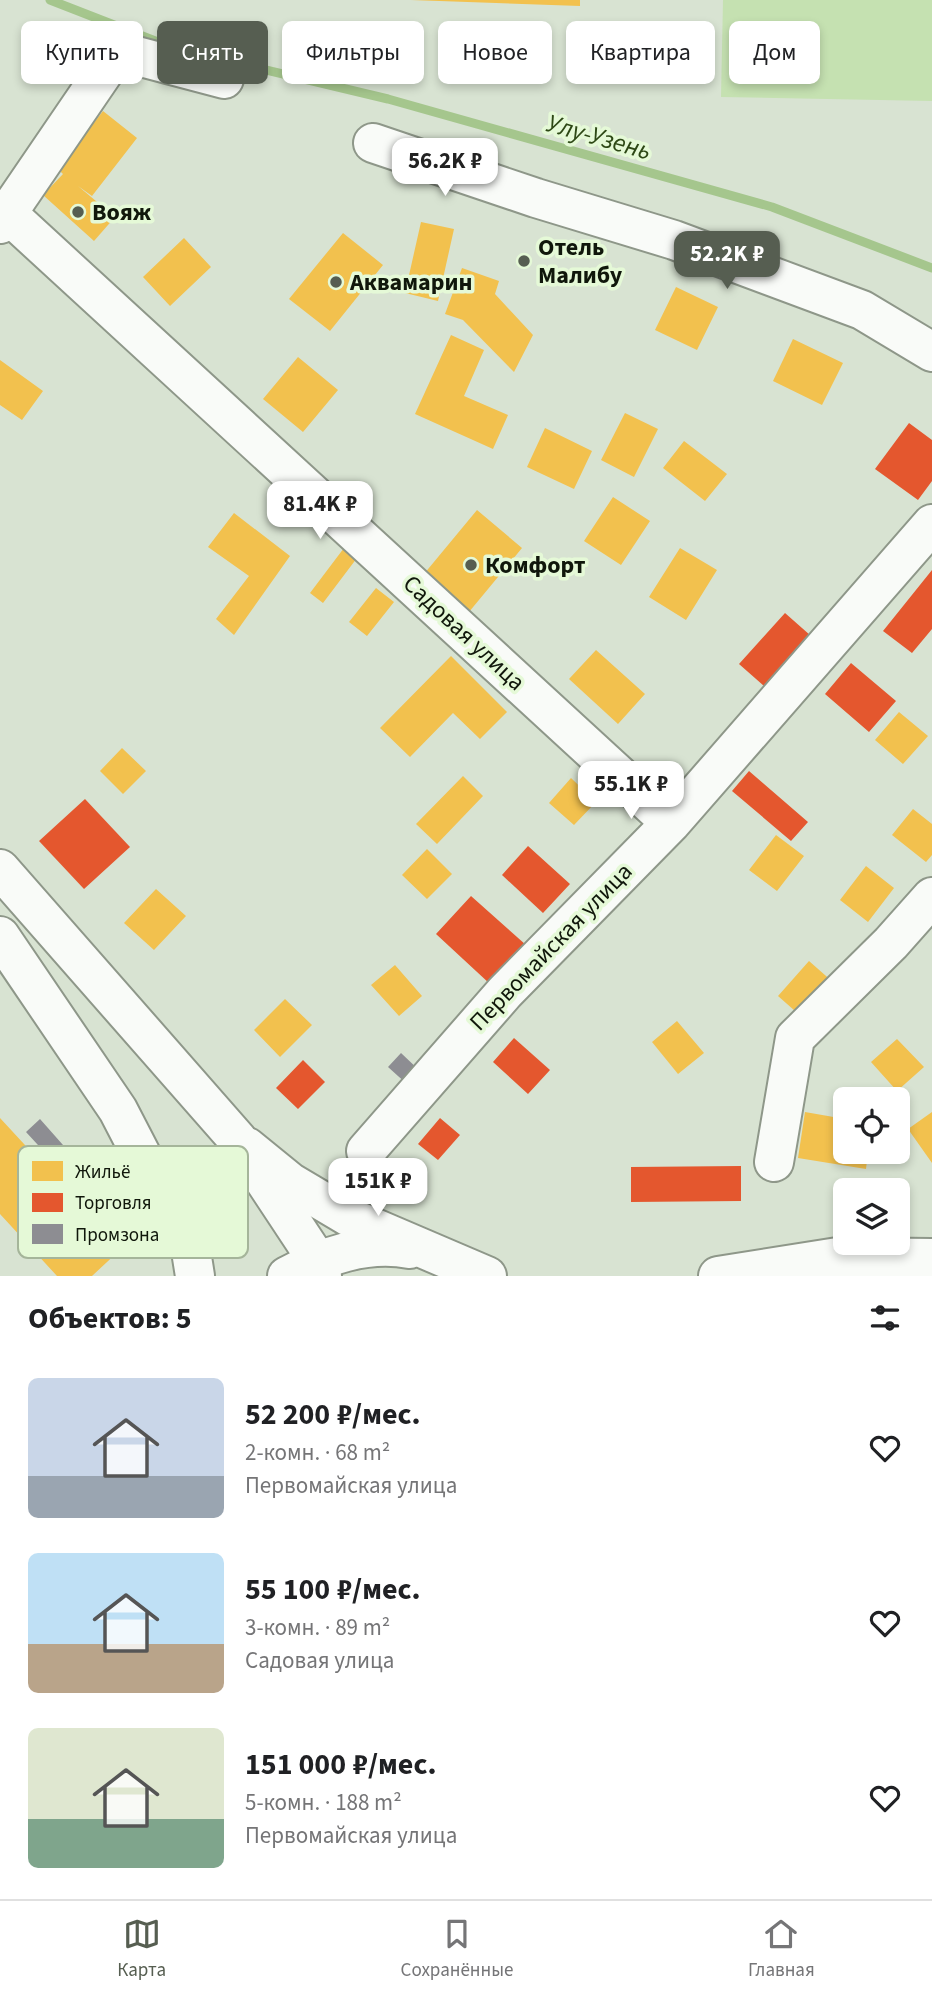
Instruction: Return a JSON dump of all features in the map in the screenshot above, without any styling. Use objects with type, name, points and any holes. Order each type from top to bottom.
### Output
[{"type":"main road","points":[[4,220],[118,51],[157,61]]},
{"type":"main road","points":[[373,143],[536,198],[674,240],[862,310],[932,352]]},
{"type":"main road","name":"Садовая улица","points":[[4,220],[671,823]]},
{"type":"main road","name":"Первомайская улица","points":[[366,1151],[505,992],[671,823],[932,524]]},
{"type":"main road","points":[[0,869],[246,1146]]},
{"type":"main road","points":[[774,1162],[795,1038],[891,943],[932,897]]},
{"type":"main road","points":[[40,917],[2,943],[118,1110],[137,1146]]},
{"type":"main road","points":[[237,1139],[241,1146]]},
{"type":"main road","points":[[248,1148],[290,1182],[349,1217],[491,1275]]},
{"type":"main road","points":[[248,1159],[309,1271],[358,1249],[401,1247],[443,1255]]},
{"type":"main road","points":[[718,1276],[838,1257],[932,1258]]},
{"type":"main road","points":[[192,1258],[195,1276]]},
{"type":"green space","points":[[723,0],[932,0],[932,101],[721,97]]},
{"type":"building: Жильё","points":[[411,0],[580,0],[580,6]]},
{"type":"building: Жильё","points":[[103,111],[137,138],[92,196],[78,186],[115,217],[94,241],[43,195],[63,174],[58,169]]},
{"type":"building: Жильё","points":[[421,222],[454,229],[438,301],[405,293]]},
{"type":"building: Жильё","points":[[343,233],[383,265],[330,331],[289,299]]},
{"type":"building: Жильё","points":[[184,238],[211,267],[170,306],[143,277]]},
{"type":"building: Жильё","points":[[462,268],[499,281],[495,294],[533,335],[514,372],[463,320],[445,314]]},
{"type":"building: Жильё","points":[[676,287],[718,307],[697,350],[655,330]]},
{"type":"building: Жильё","points":[[451,335],[484,350],[464,396],[508,415],[493,449],[415,414]]},
{"type":"building: Жильё","points":[[793,339],[843,363],[822,405],[773,381]]},
{"type":"building: Жильё","points":[[298,357],[338,390],[303,432],[263,399]]},
{"type":"building: Жильё","points":[[0,360],[43,391],[22,420],[0,405]]},
{"type":"building: Жильё","points":[[625,413],[658,429],[634,477],[601,460]]},
{"type":"building: Жильё","points":[[545,428],[592,451],[574,489],[527,467]]},
{"type":"building: Жильё","points":[[684,441],[727,474],[705,501],[663,468]]},
{"type":"building: Жильё","points":[[613,497],[650,521],[621,565],[584,541]]},
{"type":"building: Жильё","points":[[477,510],[522,548],[464,618],[419,580]]},
{"type":"building: Жильё","points":[[234,513],[290,556],[234,635],[216,619],[249,576],[208,547]]},
{"type":"building: Жильё","points":[[347,544],[360,554],[323,603],[310,593]]},
{"type":"building: Жильё","points":[[680,548],[717,570],[686,620],[649,597]]},
{"type":"building: Жильё","points":[[376,588],[394,602],[367,636],[349,622]]},
{"type":"building: Жильё","points":[[596,650],[645,694],[618,724],[569,679]]},
{"type":"building: Жильё","points":[[451,656],[507,712],[480,739],[453,713],[410,757],[380,728]]},
{"type":"building: Жильё","points":[[899,712],[928,736],[903,764],[875,740]]},
{"type":"building: Жильё","points":[[122,748],[146,771],[123,794],[100,771]]},
{"type":"building: Жильё","points":[[463,776],[483,796],[437,844],[416,824]]},
{"type":"building: Жильё","points":[[571,778],[596,802],[574,825],[549,803]]},
{"type":"building: Жильё","points":[[913,809],[932,824],[932,855],[926,862],[892,835]]},
{"type":"building: Жильё","points":[[776,835],[804,856],[777,891],[749,870]]},
{"type":"building: Жильё","points":[[427,849],[452,874],[427,899],[402,875]]},
{"type":"building: Жильё","points":[[866,866],[894,888],[868,922],[840,900]]},
{"type":"building: Жильё","points":[[156,889],[186,916],[154,950],[124,923]]},
{"type":"building: Жильё","points":[[809,961],[834,983],[803,1018],[778,996]]},
{"type":"building: Жильё","points":[[395,965],[422,996],[399,1016],[371,985]]},
{"type":"building: Жильё","points":[[285,999],[312,1025],[280,1057],[254,1030]]},
{"type":"building: Жильё","points":[[677,1021],[704,1053],[678,1074],[652,1042]]},
{"type":"building: Жильё","points":[[897,1039],[924,1067],[902,1087],[893,1087],[871,1062]]},
{"type":"building: Жильё","points":[[805,1112],[833,1117],[833,1164],[798,1158]]},
{"type":"building: Жильё","points":[[932,1112],[932,1163],[910,1132],[910,1128]]},
{"type":"building: Жильё","points":[[0,1118],[26,1146],[18,1146],[18,1234],[0,1214]]},
{"type":"building: Жильё","points":[[835,1164],[867,1164],[866,1169]]},
{"type":"building: Жильё","points":[[40,1258],[111,1258],[92,1276],[57,1276]]},
{"type":"building: Торговля","points":[[909,423],[932,440],[932,481],[918,500],[875,469]]},
{"type":"building: Торговля","points":[[932,570],[932,629],[912,653],[883,631]]},
{"type":"building: Торговля","points":[[785,613],[819,643],[773,694],[739,664]]},
{"type":"building: Торговля","points":[[851,663],[896,701],[869,732],[825,694]]},
{"type":"building: Торговля","points":[[749,771],[808,822],[791,841],[732,791]]},
{"type":"building: Торговля","points":[[85,799],[130,847],[84,889],[39,841]]},
{"type":"building: Торговля","points":[[528,846],[570,884],[543,913],[502,875]]},
{"type":"building: Торговля","points":[[471,896],[526,945],[490,984],[436,934]]},
{"type":"building: Торговля","points":[[514,1038],[550,1070],[528,1094],[493,1062]]},
{"type":"building: Торговля","points":[[303,1060],[325,1082],[298,1109],[276,1088]]},
{"type":"building: Торговля","points":[[440,1118],[460,1135],[438,1160],[418,1144]]},
{"type":"building: Торговля","points":[[741,1166],[741,1201],[631,1202],[631,1167]]},
{"type":"building: Промзона","points":[[401,1053],[421,1072],[408,1085],[388,1067]]},
{"type":"building: Промзона","points":[[40,1119],[63,1145],[39,1146],[26,1132]]},
{"type":"waterway","name":"Улу-Узень","points":[[50,0],[157,42]]},
{"type":"waterway","name":"Улу-Узень","points":[[268,70],[388,99],[772,207],[932,268]]},
{"type":"place","name":"Вояж","points":[[78,212]]},
{"type":"place","name":"Отель Малибу","points":[[524,261]]},
{"type":"place","name":"Аквамарин","points":[[336,282]]},
{"type":"place","name":"Комфорт","points":[[471,565]]}]
